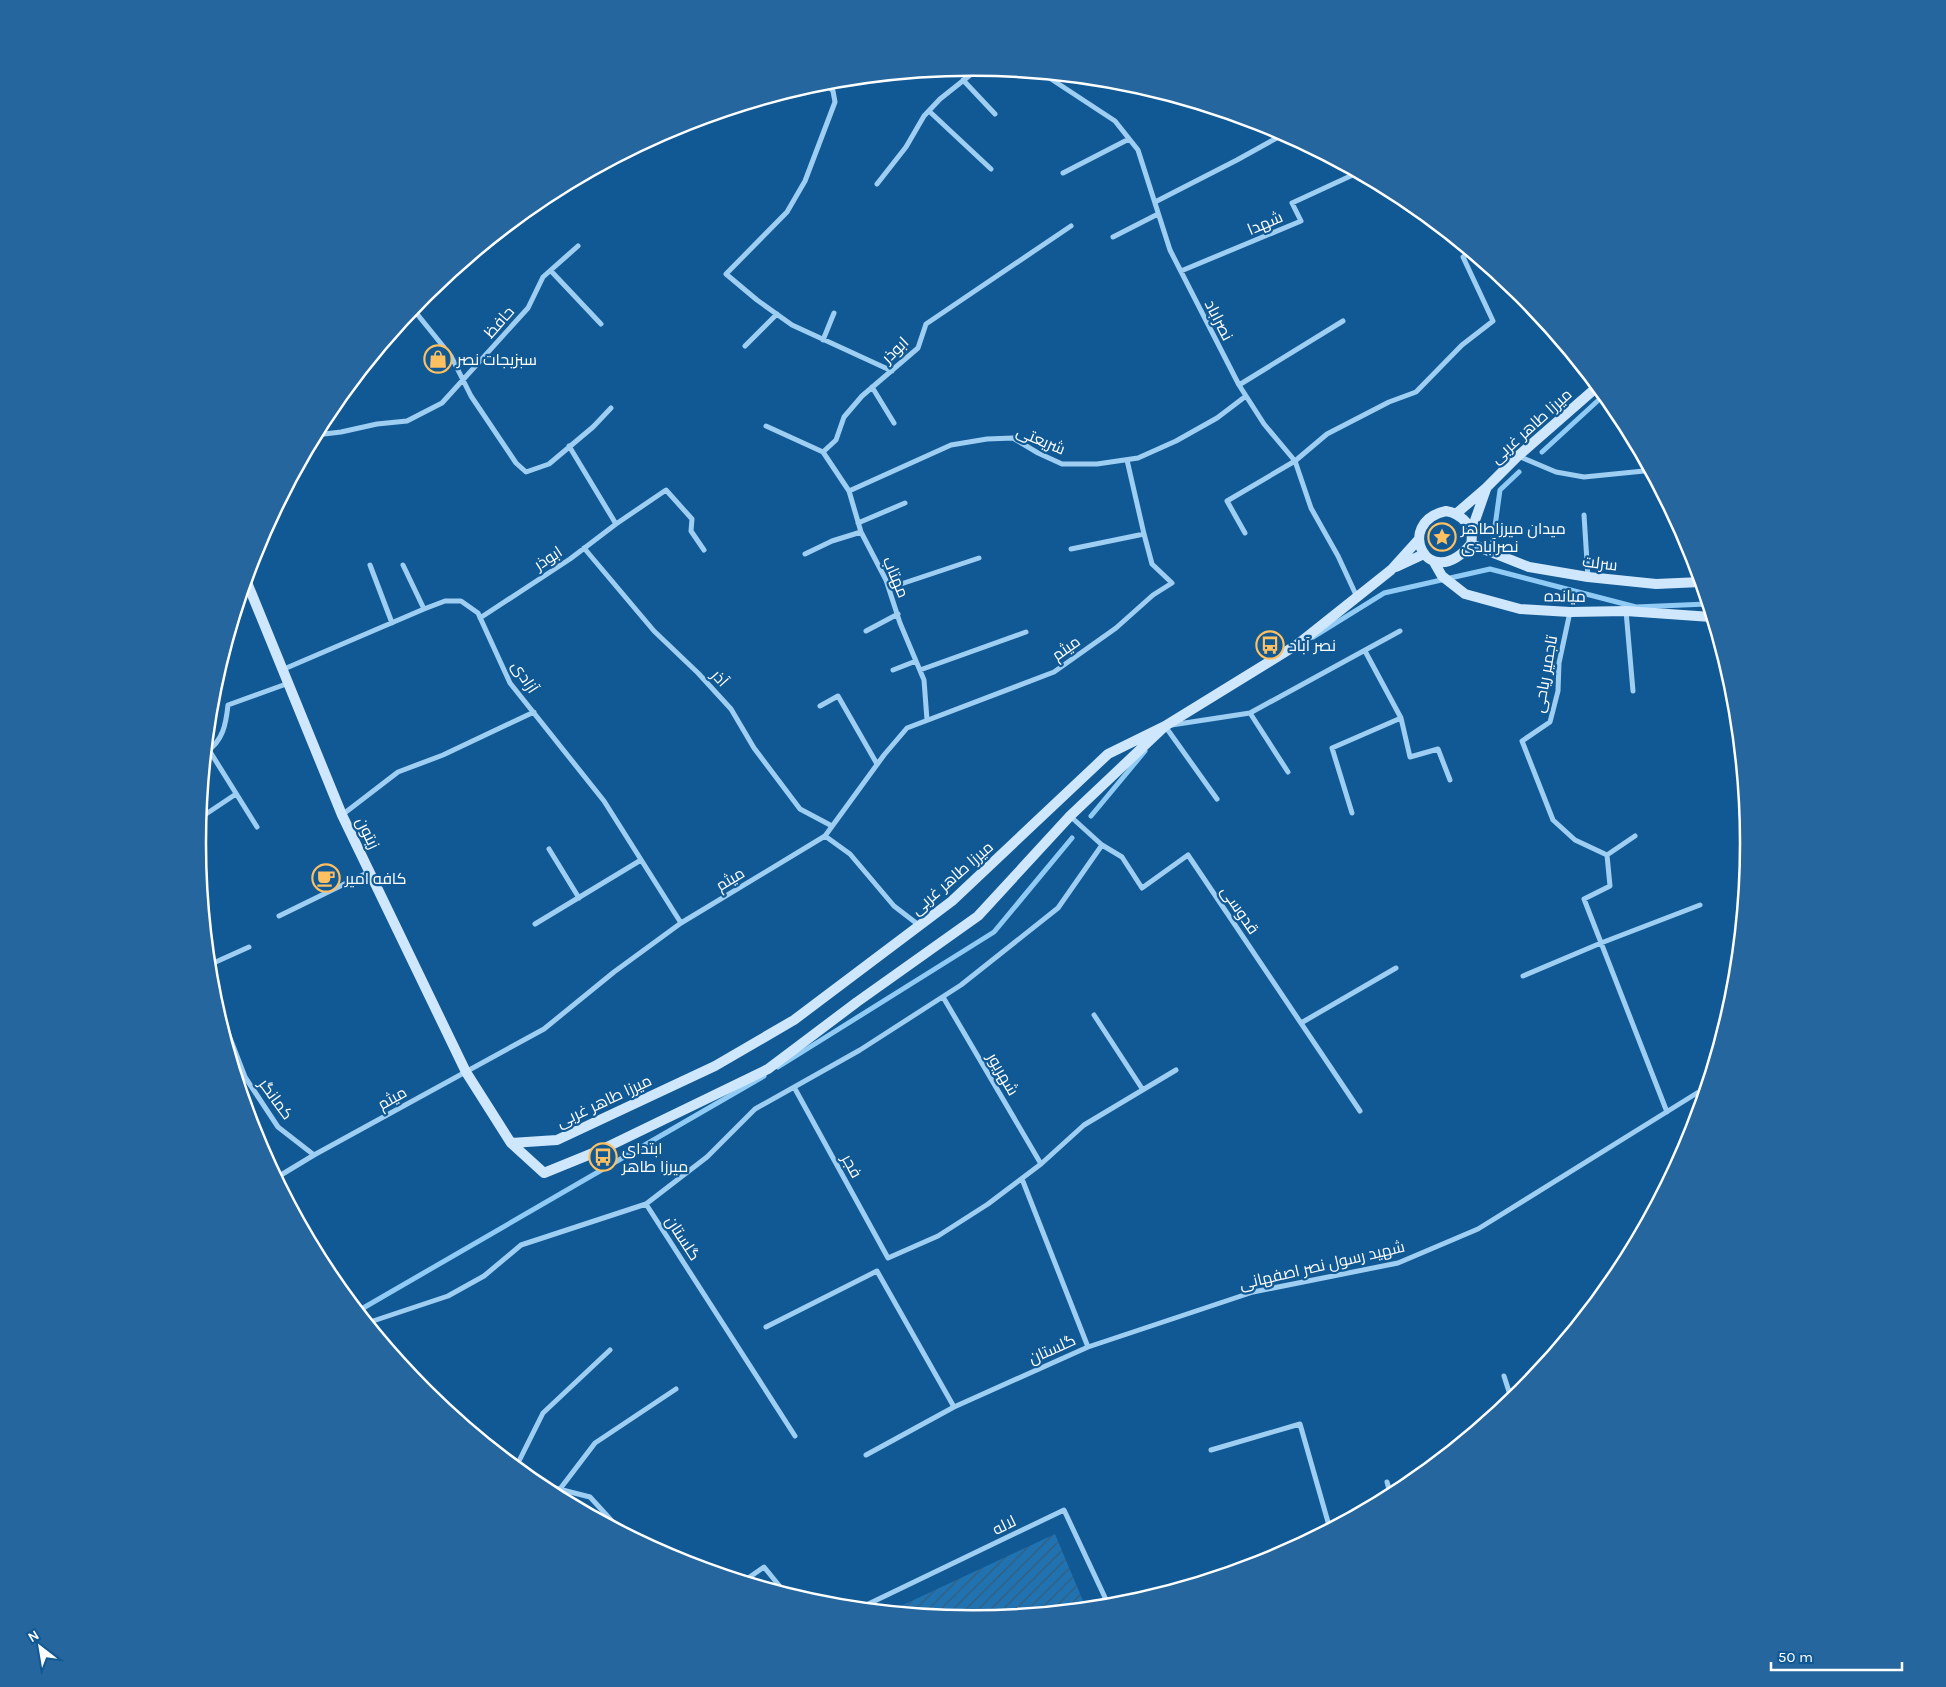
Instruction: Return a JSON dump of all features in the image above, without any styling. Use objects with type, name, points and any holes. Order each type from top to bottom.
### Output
[{"type":"main road","name":"میرزا طاهر غربی","points":[[511,1143],[557,1140],[715,1066],[794,1020],[952,901],[1108,754],[1165,726],[1298,644],[1391,570],[1419,540],[1420,530],[1426,521],[1436,513],[1446,511],[1457,513],[1486,488],[1518,456],[1593,391]]},
{"type":"main road","name":"میرزا طاهر غربی","points":[[1471,544],[1472,532],[1486,488]]},
{"type":"main road","points":[[1457,513],[1466,521],[1472,532]]},
{"type":"main road","points":[[1419,540],[1424,554],[1434,562],[1446,562],[1458,557],[1471,544]]},
{"type":"main road","name":"سرلت","points":[[1471,544],[1529,567],[1588,577],[1656,584],[1693,580]]},
{"type":"main road","name":"میرزا طاهر غربی","points":[[1391,570],[1424,554]]},
{"type":"main road","name":"میانده","points":[[1434,562],[1442,576],[1465,594],[1520,609],[1570,612],[1626,611],[1706,617]]},
{"type":"main road","name":"زیتون","points":[[249,588],[290,683],[342,815],[466,1072],[511,1143]]},
{"type":"main road","name":"میرزا طاهر غربی","points":[[511,1143],[544,1173],[603,1149],[768,1069],[857,1002],[978,916],[1070,816],[1165,726]]},
{"type":"street","points":[[877,184],[906,147],[929,111],[940,98],[968,76]]},
{"type":"street","points":[[963,80],[996,114]]},
{"type":"street","name":"نصراباد","points":[[1054,81],[1115,121],[1138,150],[1170,250],[1180,271],[1239,385],[1264,424],[1294,461],[1312,508],[1338,556],[1356,597]]},
{"type":"street","points":[[832,89],[835,102],[805,180],[787,212],[726,274],[757,300],[792,325],[892,371]]},
{"type":"street","points":[[929,111],[991,169]]},
{"type":"street","points":[[1063,173],[1129,139]]},
{"type":"street","points":[[1154,202],[1276,139]]},
{"type":"street","name":"شهدا","points":[[1180,271],[1301,221],[1292,203],[1351,176]]},
{"type":"street","points":[[1113,237],[1158,214]]},
{"type":"street","name":"ابوذر","points":[[823,452],[836,440],[844,417],[862,396],[918,348],[926,324],[1071,226]]},
{"type":"street","name":"حافظ","points":[[325,434],[377,424],[407,421],[442,402],[528,308],[543,278],[578,246]]},
{"type":"street","points":[[1245,533],[1227,501],[1294,461],[1327,434],[1389,402],[1416,392],[1462,345],[1493,321],[1463,257],[1465,256]]},
{"type":"street","points":[[551,271],[601,324]]},
{"type":"street","points":[[823,340],[834,313]]},
{"type":"street","points":[[745,346],[777,314]]},
{"type":"street","points":[[418,315],[451,356],[462,380],[516,463],[526,472],[549,464],[593,427],[611,408]]},
{"type":"street","points":[[1239,385],[1343,321]]},
{"type":"street","points":[[872,387],[894,423]]},
{"type":"street","name":"شریعتی","points":[[849,491],[951,445],[987,439],[1013,438],[1038,453],[1062,464],[1097,464],[1138,458],[1176,441],[1217,418],[1246,396]]},
{"type":"street","points":[[766,426],[823,452]]},
{"type":"street","points":[[569,446],[616,524]]},
{"type":"street","name":"مهتاب","points":[[823,452],[849,491],[861,532],[889,588],[924,680],[927,720]]},
{"type":"street","points":[[1518,456],[1556,472],[1584,477],[1643,471]]},
{"type":"street","points":[[1071,549],[1144,534],[1127,460]]},
{"type":"street","name":"ابوذر","points":[[480,618],[666,490],[692,518],[691,531],[704,550]]},
{"type":"street","points":[[858,523],[905,503]]},
{"type":"street","points":[[1584,514],[1588,577]]},
{"type":"street","points":[[805,554],[832,541],[861,532]]},
{"type":"street","name":"میثم","points":[[281,1175],[544,1029],[614,972],[681,923],[825,836],[877,764],[907,728],[1054,672],[1116,628],[1153,595],[1172,583],[1152,564],[1144,534]]},
{"type":"street","name":"آذر","points":[[584,548],[654,631],[698,673],[731,709],[765,764],[800,810],[832,826]]},
{"type":"street","points":[[889,588],[979,558]]},
{"type":"street","points":[[403,565],[424,608]]},
{"type":"street","points":[[370,566],[392,623]]},
{"type":"street","name":"آزادی","points":[[284,669],[424,608],[445,602],[461,601],[478,613],[510,683],[604,801],[681,923]]},
{"type":"street","points":[[1626,611],[1632,691]]},
{"type":"street","name":"تاجمیر ریاحی","points":[[1570,612],[1559,663],[1558,692],[1550,722],[1522,741],[1553,820],[1575,840],[1607,856]]},
{"type":"street","points":[[866,631],[898,614]]},
{"type":"street","points":[[1217,798],[1165,726],[1250,713],[1400,631]]},
{"type":"street","points":[[920,670],[1026,632]]},
{"type":"street","points":[[1365,650],[1401,718],[1410,757],[1438,750],[1450,780]]},
{"type":"street","points":[[894,670],[916,661]]},
{"type":"street","points":[[212,747],[222,736],[227,720],[228,705],[290,683]]},
{"type":"street","points":[[820,706],[838,696],[877,764]]},
{"type":"street","points":[[342,815],[398,772],[443,755],[534,712]]},
{"type":"street","points":[[1250,713],[1288,772]]},
{"type":"street","points":[[1352,813],[1332,748],[1401,718]]},
{"type":"street","points":[[211,755],[257,827]]},
{"type":"street","points":[[207,814],[236,794]]},
{"type":"street","name":"قدوسی","points":[[1070,816],[1102,845],[1122,857],[1142,888],[1188,855],[1360,1111]]},
{"type":"street","points":[[825,836],[850,854],[894,906],[920,926]]},
{"type":"street","points":[[1635,836],[1607,856],[1610,886],[1584,900],[1667,1112]]},
{"type":"street","points":[[373,1321],[448,1296],[484,1276],[521,1245],[646,1204],[706,1157],[755,1109],[860,1050],[962,985],[1058,908],[1102,845]]},
{"type":"street","points":[[549,849],[579,898]]},
{"type":"street","points":[[535,924],[641,860]]},
{"type":"street","points":[[279,916],[370,871]]},
{"type":"street","points":[[1523,976],[1601,943],[1700,905]]},
{"type":"street","points":[[215,962],[249,948]]},
{"type":"street","points":[[1301,1023],[1396,968]]},
{"type":"street","name":"شهریور","points":[[943,997],[1041,1164]]},
{"type":"street","points":[[1094,1015],[1143,1090]]},
{"type":"street","name":"کمانگر","points":[[236,1055],[244,1077],[278,1127],[314,1155]]},
{"type":"street","points":[[1022,1179],[1084,1125],[1176,1070]]},
{"type":"street","name":"فجر","points":[[794,1087],[888,1258],[938,1236],[988,1204],[1022,1179]]},
{"type":"street","name":"شهید رسول نصر اصفهانی","points":[[1088,1347],[1253,1292],[1398,1263],[1478,1229],[1699,1092]]},
{"type":"street","name":"گلستان","points":[[866,1456],[954,1408],[1088,1347],[1022,1179]]},
{"type":"street","name":"گلستان","points":[[646,1204],[795,1436]]},
{"type":"street","points":[[766,1327],[877,1271],[954,1408]]},
{"type":"street","points":[[519,1461],[543,1414],[610,1350]]},
{"type":"street","points":[[1504,1376],[1509,1392]]},
{"type":"street","points":[[611,1520],[590,1497],[560,1489],[595,1442],[676,1389]]},
{"type":"street","points":[[1211,1450],[1300,1424],[1329,1523]]},
{"type":"street","points":[[1387,1482],[1389,1488]]},
{"type":"street","name":"لاله","points":[[869,1603],[1064,1510],[1106,1599]]},
{"type":"street","points":[[749,1577],[764,1567],[780,1586]]},
{"type":"shaded area","points":[[1055,1534],[1084,1602],[1023,1609],[973,1611],[899,1607]]},
{"type":"waterway","points":[[1542,452],[1599,400]]},
{"type":"waterway","points":[[1492,548],[1500,490],[1519,472]]},
{"type":"waterway","points":[[1313,637],[1384,593],[1490,569],[1636,607],[1702,604]]},
{"type":"waterway","points":[[1091,816],[1145,751]]},
{"type":"waterway","points":[[778,1067],[994,932],[1072,838]]},
{"type":"waterway","points":[[362,1309],[764,1076]]},
{"type":"place","name":"سبزیجات نصر","points":[[438,359]]},
{"type":"place","name":"میدان میرزاطاهر نصرآبادی","points":[[1442,537]]},
{"type":"place","name":"نصر آباد","points":[[1270,645]]},
{"type":"place","name":"کافه امیر","points":[[326,878]]},
{"type":"place","name":"ابتدای میرزا طاهر","points":[[603,1157]]}]
